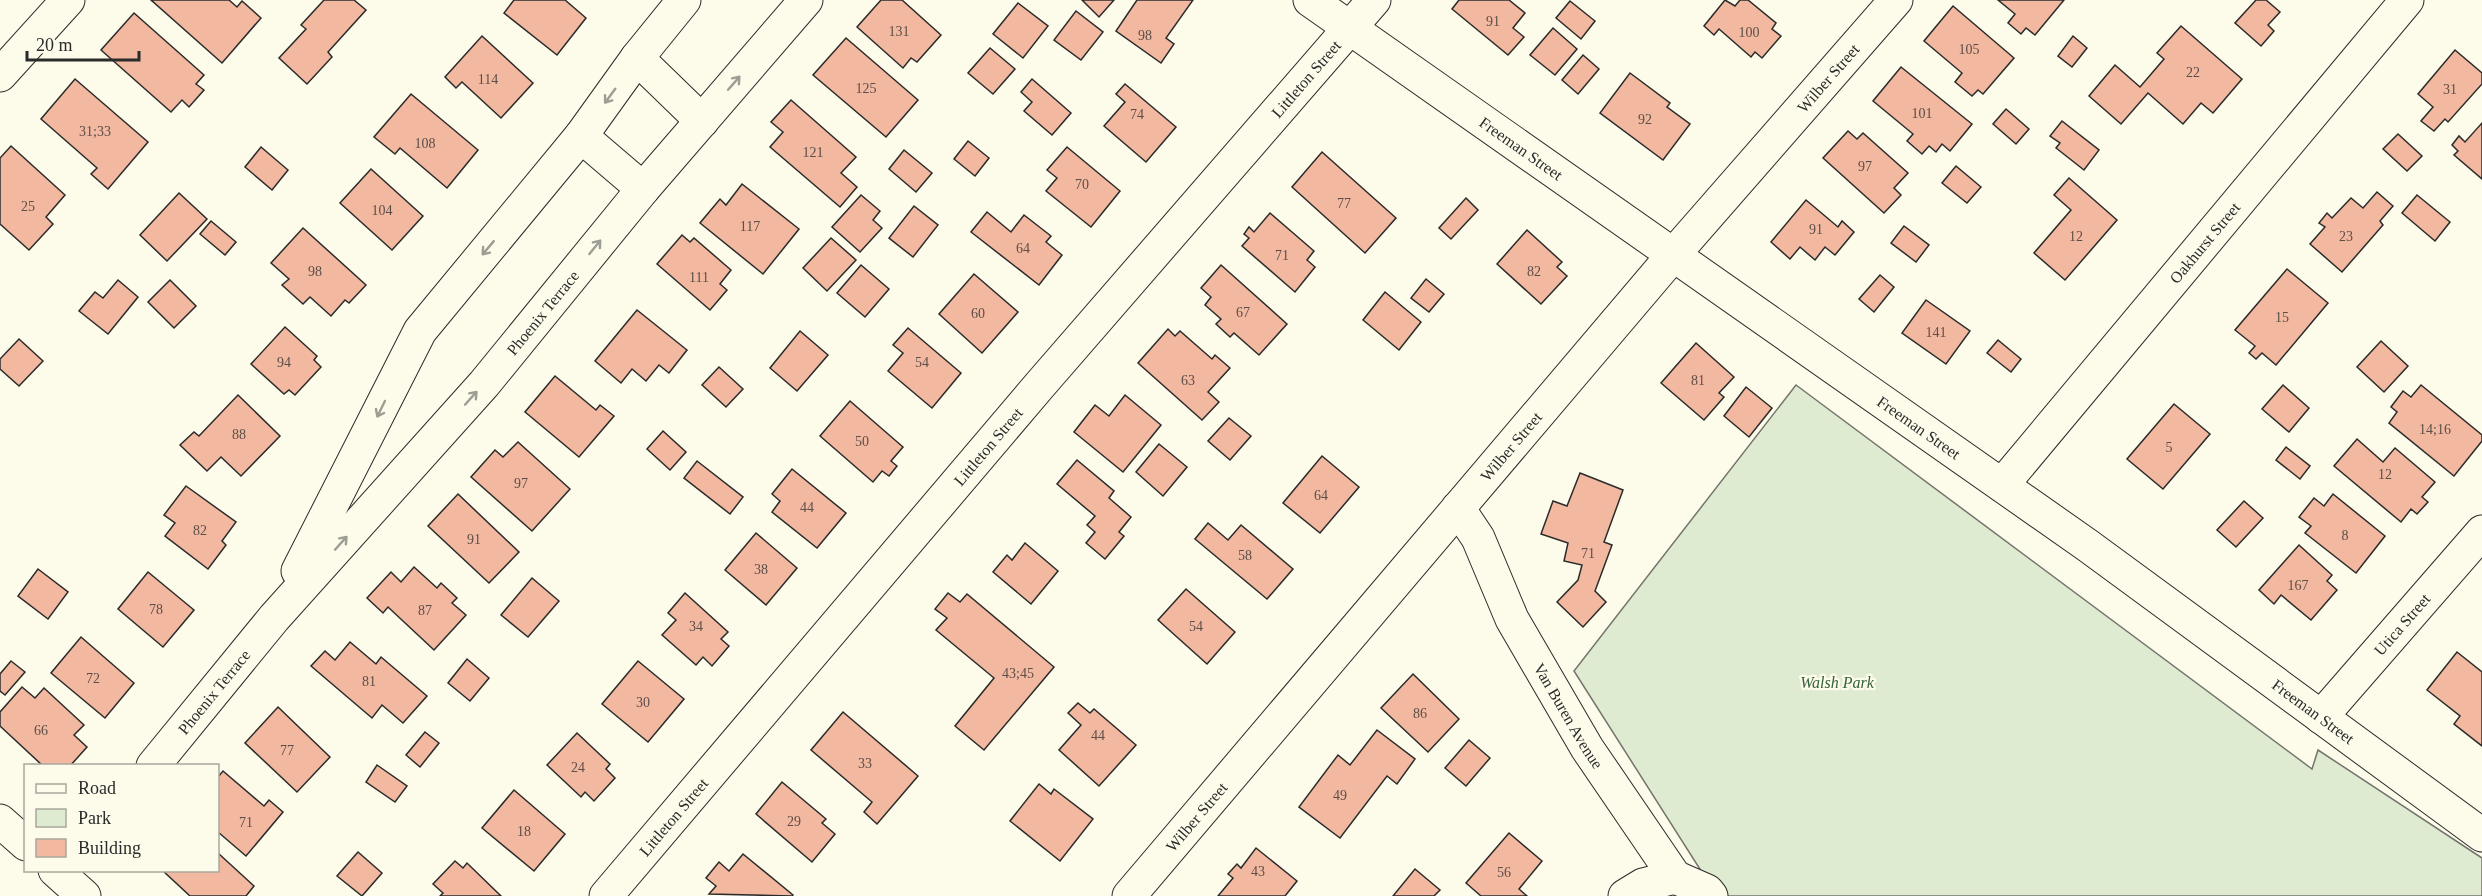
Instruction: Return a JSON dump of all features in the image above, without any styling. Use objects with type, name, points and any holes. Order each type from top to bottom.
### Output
[{"type":"street","points":[[0,75],[68,0]]},
{"type":"street","name":"Phoenix Terrace","points":[[274,618],[333,507],[420,331],[581,136],[637,58],[684,0]]},
{"type":"street","name":"Phoenix Terrace","points":[[154,764],[274,618],[484,384],[642,189],[806,0]]},
{"type":"street","name":"Freeman Street","points":[[1310,0],[2002,485],[2482,835]]},
{"type":"street","name":"Littleton Street","points":[[606,896],[1038,386],[1374,0]]},
{"type":"street","name":"Wilber Street","points":[[1129,896],[1674,254],[1896,0]]},
{"type":"street","name":"Oakhurst Street","points":[[2002,485],[2407,0]]},
{"type":"street","points":[[637,58],[702,120]]},
{"type":"street","points":[[581,136],[642,189]]},
{"type":"street","name":"Van Buren Avenue","points":[[1458,508],[1478,538],[1512,619],[1587,748],[1675,877]]},
{"type":"street","name":"Utica Street","points":[[2321,717],[2482,532]]},
{"type":"street","points":[[0,821],[24,842]]},
{"type":"street","points":[[1625,896],[1643,885],[1675,877],[1707,891],[1711,896]]},
{"type":"green space","name":"Walsh Park","points":[[1796,385],[2312,769],[2318,750],[2482,858],[2482,896],[1717,896],[1574,671]]},
{"type":"building","points":[[151,0],[229,0],[237,7],[242,1],[261,18],[222,63]]},
{"type":"building","points":[[324,0],[354,0],[366,10],[328,52],[332,57],[307,84],[279,58],[306,29],[301,25]]},
{"type":"building","points":[[514,0],[565,0],[586,18],[557,55],[504,13]]},
{"type":"building","points":[[881,0],[902,0],[941,35],[917,62],[911,58],[903,68],[857,27]]},
{"type":"building","points":[[1082,0],[1114,0],[1099,17]]},
{"type":"building","points":[[1137,0],[1193,0],[1166,38],[1174,44],[1161,63],[1116,31]]},
{"type":"building","points":[[1459,0],[1509,0],[1525,13],[1513,28],[1524,37],[1508,55],[1452,9]]},
{"type":"building","points":[[1725,0],[1735,6],[1740,0],[1748,0],[1776,23],[1772,29],[1781,36],[1762,58],[1755,52],[1751,57],[1719,29],[1714,35],[1704,26]]},
{"type":"building","points":[[1998,0],[2064,0],[2035,35],[2026,28],[2021,34],[2008,23],[2015,14]]},
{"type":"building","points":[[2256,0],[2266,0],[2280,12],[2268,25],[2274,31],[2261,46],[2235,23]]},
{"type":"building","points":[[1570,1],[1595,21],[1581,39],[1556,18]]},
{"type":"building","points":[[1018,3],[1048,26],[1023,58],[993,34]]},
{"type":"building","points":[[1953,6],[2014,58],[1983,94],[1978,90],[1972,96],[1955,82],[1962,73],[1924,41]]},
{"type":"building","points":[[1076,11],[1103,32],[1081,60],[1054,40]]},
{"type":"building","points":[[134,13],[204,75],[196,84],[204,90],[189,107],[182,100],[171,112],[101,50]]},
{"type":"building","points":[[2181,26],[2242,79],[2213,113],[2201,103],[2183,124],[2148,93],[2121,124],[2089,96],[2115,65],[2140,87],[2164,59],[2157,53]]},
{"type":"building","points":[[1553,28],[1577,49],[1555,75],[1530,55]]},
{"type":"building","points":[[482,36],[533,83],[501,118],[462,82],[456,88],[445,77]]},
{"type":"building","points":[[2073,36],[2087,48],[2072,67],[2058,56]]},
{"type":"building","points":[[846,38],[918,100],[886,137],[813,75]]},
{"type":"building","points":[[990,48],[1015,69],[993,94],[968,73]]},
{"type":"building","points":[[2455,50],[2482,73],[2482,84],[2448,122],[2445,119],[2434,131],[2421,121],[2433,107],[2418,94]]},
{"type":"building","points":[[1583,55],[1599,69],[1578,94],[1562,80]]},
{"type":"building","points":[[1901,67],[1972,124],[1950,151],[1942,144],[1936,152],[1929,146],[1922,154],[1907,141],[1913,134],[1873,101]]},
{"type":"building","points":[[1630,73],[1670,103],[1667,107],[1690,124],[1663,160],[1600,113]]},
{"type":"building","points":[[75,79],[148,142],[108,189],[91,174],[97,168],[41,119]]},
{"type":"building","points":[[1032,79],[1071,113],[1052,135],[1024,111],[1032,102],[1021,92]]},
{"type":"building","points":[[1125,84],[1176,127],[1146,162],[1104,126],[1125,102],[1116,94]]},
{"type":"building","points":[[411,94],[478,150],[447,188],[400,148],[395,154],[374,137]]},
{"type":"building","points":[[791,100],[856,157],[841,173],[857,187],[840,207],[770,147],[783,132],[771,122]]},
{"type":"building","points":[[2006,109],[2029,129],[2016,144],[1993,124]]},
{"type":"building","points":[[2062,121],[2099,150],[2084,170],[2056,148],[2060,143],[2050,136]]},
{"type":"building","points":[[2482,123],[2482,179],[2454,155],[2458,151],[2452,145],[2459,136],[2465,142]]},
{"type":"building","points":[[1848,131],[1857,139],[1863,133],[1908,173],[1894,188],[1901,195],[1884,213],[1823,158]]},
{"type":"building","points":[[2398,134],[2422,156],[2407,171],[2383,149]]},
{"type":"building","points":[[968,141],[989,158],[975,176],[954,159]]},
{"type":"building","points":[[11,146],[65,195],[46,217],[53,224],[29,250],[0,224],[0,158]]},
{"type":"building","points":[[261,147],[288,170],[272,190],[245,167]]},
{"type":"building","points":[[1067,147],[1120,191],[1091,227],[1046,191],[1057,178],[1047,170]]},
{"type":"building","points":[[904,150],[932,173],[916,192],[889,169]]},
{"type":"building","points":[[1322,152],[1396,218],[1365,253],[1292,187]]},
{"type":"building","points":[[1956,166],[1981,187],[1967,203],[1942,183]]},
{"type":"building","points":[[371,169],[423,216],[392,250],[340,203]]},
{"type":"building","points":[[2069,178],[2117,220],[2065,280],[2034,253],[2071,210],[2054,195]]},
{"type":"building","points":[[742,184],[799,229],[763,274],[700,223],[720,199],[726,205]]},
{"type":"building","points":[[2377,192],[2393,206],[2380,221],[2383,225],[2342,272],[2310,244],[2325,227],[2319,223],[2327,213],[2332,218],[2351,198],[2363,208]]},
{"type":"building","points":[[179,193],[207,219],[167,261],[140,235]]},
{"type":"building","points":[[861,195],[880,211],[873,220],[882,228],[860,252],[832,227]]},
{"type":"building","points":[[2417,195],[2450,222],[2435,241],[2402,213]]},
{"type":"building","points":[[1466,198],[1478,210],[1451,239],[1439,228]]},
{"type":"building","points":[[1806,200],[1838,227],[1842,221],[1854,232],[1835,255],[1825,247],[1815,260],[1800,247],[1790,259],[1771,242]]},
{"type":"building","points":[[914,206],[938,225],[913,257],[889,238]]},
{"type":"building","points":[[987,212],[1011,232],[1024,215],[1051,236],[1046,242],[1062,255],[1039,285],[971,232]]},
{"type":"building","points":[[1270,213],[1314,251],[1307,260],[1315,267],[1295,292],[1242,246],[1249,238],[1244,234],[1249,227],[1254,232]]},
{"type":"building","points":[[211,221],[236,242],[225,255],[200,234]]},
{"type":"building","points":[[1904,226],[1929,245],[1916,262],[1891,243]]},
{"type":"building","points":[[303,228],[366,285],[349,303],[345,300],[331,316],[310,297],[303,304],[282,285],[289,279],[271,263]]},
{"type":"building","points":[[1527,230],[1562,262],[1557,267],[1567,276],[1541,304],[1497,264]]},
{"type":"building","points":[[682,235],[690,242],[694,238],[731,270],[720,284],[727,290],[710,310],[657,264]]},
{"type":"building","points":[[831,238],[856,260],[827,291],[803,268]]},
{"type":"building","points":[[861,265],[889,289],[865,317],[837,293]]},
{"type":"building","points":[[1221,265],[1287,324],[1259,355],[1234,333],[1230,337],[1216,324],[1221,319],[1205,305],[1211,297],[1201,288]]},
{"type":"building","points":[[2287,269],[2328,303],[2276,365],[2262,353],[2256,359],[2249,353],[2255,346],[2235,330]]},
{"type":"building","points":[[974,274],[1018,312],[982,353],[939,314]]},
{"type":"building","points":[[1880,275],[1894,287],[1874,312],[1859,299]]},
{"type":"building","points":[[1426,279],[1444,294],[1429,312],[1411,298]]},
{"type":"building","points":[[118,280],[138,297],[108,334],[79,311],[95,292],[103,298]]},
{"type":"building","points":[[170,280],[196,306],[174,328],[148,302]]},
{"type":"building","points":[[1385,292],[1421,322],[1399,350],[1363,320]]},
{"type":"building","points":[[1926,300],[1970,331],[1946,364],[1902,333]]},
{"type":"building","points":[[637,310],[687,350],[669,373],[659,365],[646,381],[632,369],[621,383],[595,361]]},
{"type":"building","points":[[285,327],[317,356],[314,360],[321,367],[295,395],[289,390],[284,394],[251,364]]},
{"type":"building","points":[[908,328],[961,373],[932,408],[888,371],[903,353],[893,345]]},
{"type":"building","points":[[1168,329],[1175,336],[1180,331],[1212,359],[1215,355],[1230,368],[1208,392],[1219,402],[1202,420],[1138,363]]},
{"type":"building","points":[[800,331],[828,355],[797,391],[770,368]]},
{"type":"building","points":[[19,339],[43,361],[19,386],[0,369],[0,359]]},
{"type":"building","points":[[1998,340],[2021,359],[2011,372],[1987,353]]},
{"type":"building","points":[[2381,341],[2408,366],[2384,392],[2357,367]]},
{"type":"building","points":[[1696,343],[1734,377],[1719,393],[1724,397],[1704,420],[1661,383]]},
{"type":"building","points":[[719,367],[743,389],[726,407],[702,385]]},
{"type":"building","points":[[555,376],[596,410],[600,405],[614,416],[579,457],[525,412]]},
{"type":"building","points":[[2283,385],[2309,408],[2289,432],[2262,409]]},
{"type":"building","points":[[2421,385],[2482,435],[2482,441],[2454,476],[2389,423],[2397,412],[2391,407],[2403,391],[2411,397]]},
{"type":"building","points":[[1746,387],[1772,408],[1749,437],[1724,416]]},
{"type":"building","points":[[238,395],[280,436],[241,476],[221,457],[207,471],[180,445],[194,432],[199,436]]},
{"type":"building","points":[[1125,395],[1161,425],[1123,472],[1074,432],[1095,405],[1109,416]]},
{"type":"building","points":[[850,401],[903,447],[891,461],[897,466],[889,476],[882,471],[873,482],[820,436]]},
{"type":"building","points":[[2174,404],[2210,434],[2163,489],[2127,459]]},
{"type":"building","points":[[1229,418],[1251,436],[1230,460],[1208,441]]},
{"type":"building","points":[[663,431],[686,452],[670,470],[647,449]]},
{"type":"building","points":[[2357,439],[2383,462],[2395,448],[2435,482],[2422,497],[2428,502],[2417,514],[2411,509],[2401,522],[2334,466]]},
{"type":"building","points":[[518,442],[570,489],[532,531],[471,477],[495,450],[503,457]]},
{"type":"building","points":[[1159,444],[1187,467],[1163,496],[1136,472]]},
{"type":"building","points":[[2286,447],[2310,466],[2300,479],[2276,460]]},
{"type":"building","points":[[1322,456],[1359,487],[1320,533],[1283,503]]},
{"type":"building","points":[[1077,460],[1114,491],[1109,498],[1131,517],[1119,532],[1124,536],[1105,559],[1086,543],[1095,532],[1087,525],[1095,516],[1057,484]]},
{"type":"building","points":[[697,461],[743,497],[730,514],[684,478]]},
{"type":"building","points":[[792,469],[846,513],[817,548],[772,512],[780,501],[772,494]]},
{"type":"building","points":[[1580,473],[1623,490],[1604,542],[1612,545],[1595,591],[1606,602],[1583,627],[1557,602],[1578,580],[1582,565],[1564,561],[1568,543],[1541,534],[1553,501],[1567,506]]},
{"type":"building","points":[[186,486],[236,522],[222,541],[226,545],[208,569],[165,536],[175,523],[164,515]]},
{"type":"building","points":[[458,494],[519,552],[489,583],[428,526]]},
{"type":"building","points":[[2333,494],[2385,536],[2356,573],[2305,533],[2311,526],[2299,517],[2314,498],[2324,506]]},
{"type":"building","points":[[2244,501],[2263,518],[2236,547],[2217,530]]},
{"type":"building","points":[[1208,523],[1228,540],[1241,525],[1293,569],[1267,599],[1195,539]]},
{"type":"building","points":[[756,533],[797,568],[766,605],[725,570]]},
{"type":"building","points":[[1025,543],[1058,571],[1031,604],[993,572],[1007,555],[1012,560]]},
{"type":"building","points":[[2299,545],[2332,575],[2327,581],[2337,590],[2311,620],[2281,595],[2274,604],[2259,590]]},
{"type":"building","points":[[414,567],[437,588],[441,583],[457,598],[452,603],[466,615],[434,650],[388,607],[383,613],[367,598],[391,572],[401,582]]},
{"type":"building","points":[[38,569],[68,592],[48,619],[18,596]]},
{"type":"building","points":[[148,572],[194,610],[163,647],[118,609]]},
{"type":"building","points":[[532,578],[559,601],[528,637],[501,615]]},
{"type":"building","points":[[1186,589],[1235,632],[1207,664],[1158,620]]},
{"type":"building","points":[[685,593],[728,632],[721,639],[729,646],[712,666],[703,657],[696,665],[662,635],[676,620],[668,613]]},
{"type":"building","points":[[948,593],[960,602],[967,594],[1054,667],[984,750],[955,726],[994,678],[936,630],[947,618],[935,609]]},
{"type":"building","points":[[81,637],[134,683],[105,718],[51,673]]},
{"type":"building","points":[[350,642],[376,664],[381,657],[427,696],[403,723],[382,705],[372,718],[311,666],[325,651],[335,660]]},
{"type":"building","points":[[2457,652],[2482,672],[2482,746],[2454,724],[2460,716],[2427,690]]},
{"type":"building","points":[[467,659],[489,678],[470,701],[448,683]]},
{"type":"building","points":[[11,661],[25,672],[5,695],[0,691],[0,674]]},
{"type":"building","points":[[638,661],[684,699],[648,742],[602,704]]},
{"type":"building","points":[[1413,674],[1459,719],[1428,752],[1381,708]]},
{"type":"building","points":[[22,687],[35,698],[44,688],[84,725],[74,735],[87,747],[72,764],[41,764],[0,726],[0,712]]},
{"type":"building","points":[[1078,703],[1090,713],[1094,709],[1136,745],[1099,786],[1059,750],[1081,725],[1068,713]]},
{"type":"building","points":[[278,707],[330,757],[297,792],[245,743]]},
{"type":"building","points":[[843,712],[918,776],[877,824],[864,812],[872,802],[811,750]]},
{"type":"building","points":[[1377,730],[1415,759],[1397,784],[1387,776],[1340,838],[1299,807],[1338,755],[1350,765]]},
{"type":"building","points":[[425,732],[439,743],[420,767],[406,755]]},
{"type":"building","points":[[577,733],[610,764],[606,769],[615,778],[594,801],[585,792],[581,797],[547,765]]},
{"type":"building","points":[[1469,740],[1490,758],[1466,786],[1445,768]]},
{"type":"building","points":[[377,765],[407,786],[395,802],[366,782]]},
{"type":"building","points":[[223,771],[264,806],[269,800],[283,812],[246,856],[219,833],[219,776]]},
{"type":"building","points":[[782,782],[826,819],[822,823],[835,834],[812,862],[756,814]]},
{"type":"building","points":[[1039,784],[1051,794],[1054,789],[1093,819],[1060,861],[1010,821]]},
{"type":"building","points":[[514,790],[565,834],[534,871],[482,828]]},
{"type":"building","points":[[1509,833],[1542,861],[1519,889],[1527,896],[1481,896],[1466,883]]},
{"type":"building","points":[[1256,848],[1297,881],[1285,896],[1218,896],[1233,878],[1228,874],[1237,864],[1241,868]]},
{"type":"building","points":[[358,852],[382,873],[362,896],[337,876]]},
{"type":"building","points":[[219,854],[254,886],[246,896],[190,896],[164,872],[219,872]]},
{"type":"building","points":[[743,854],[793,895],[709,894],[716,886],[706,878],[719,862],[729,871]]},
{"type":"building","points":[[455,861],[463,868],[467,863],[501,896],[440,896],[443,893],[433,884]]},
{"type":"building","points":[[1415,869],[1440,890],[1434,896],[1393,896]]}]
